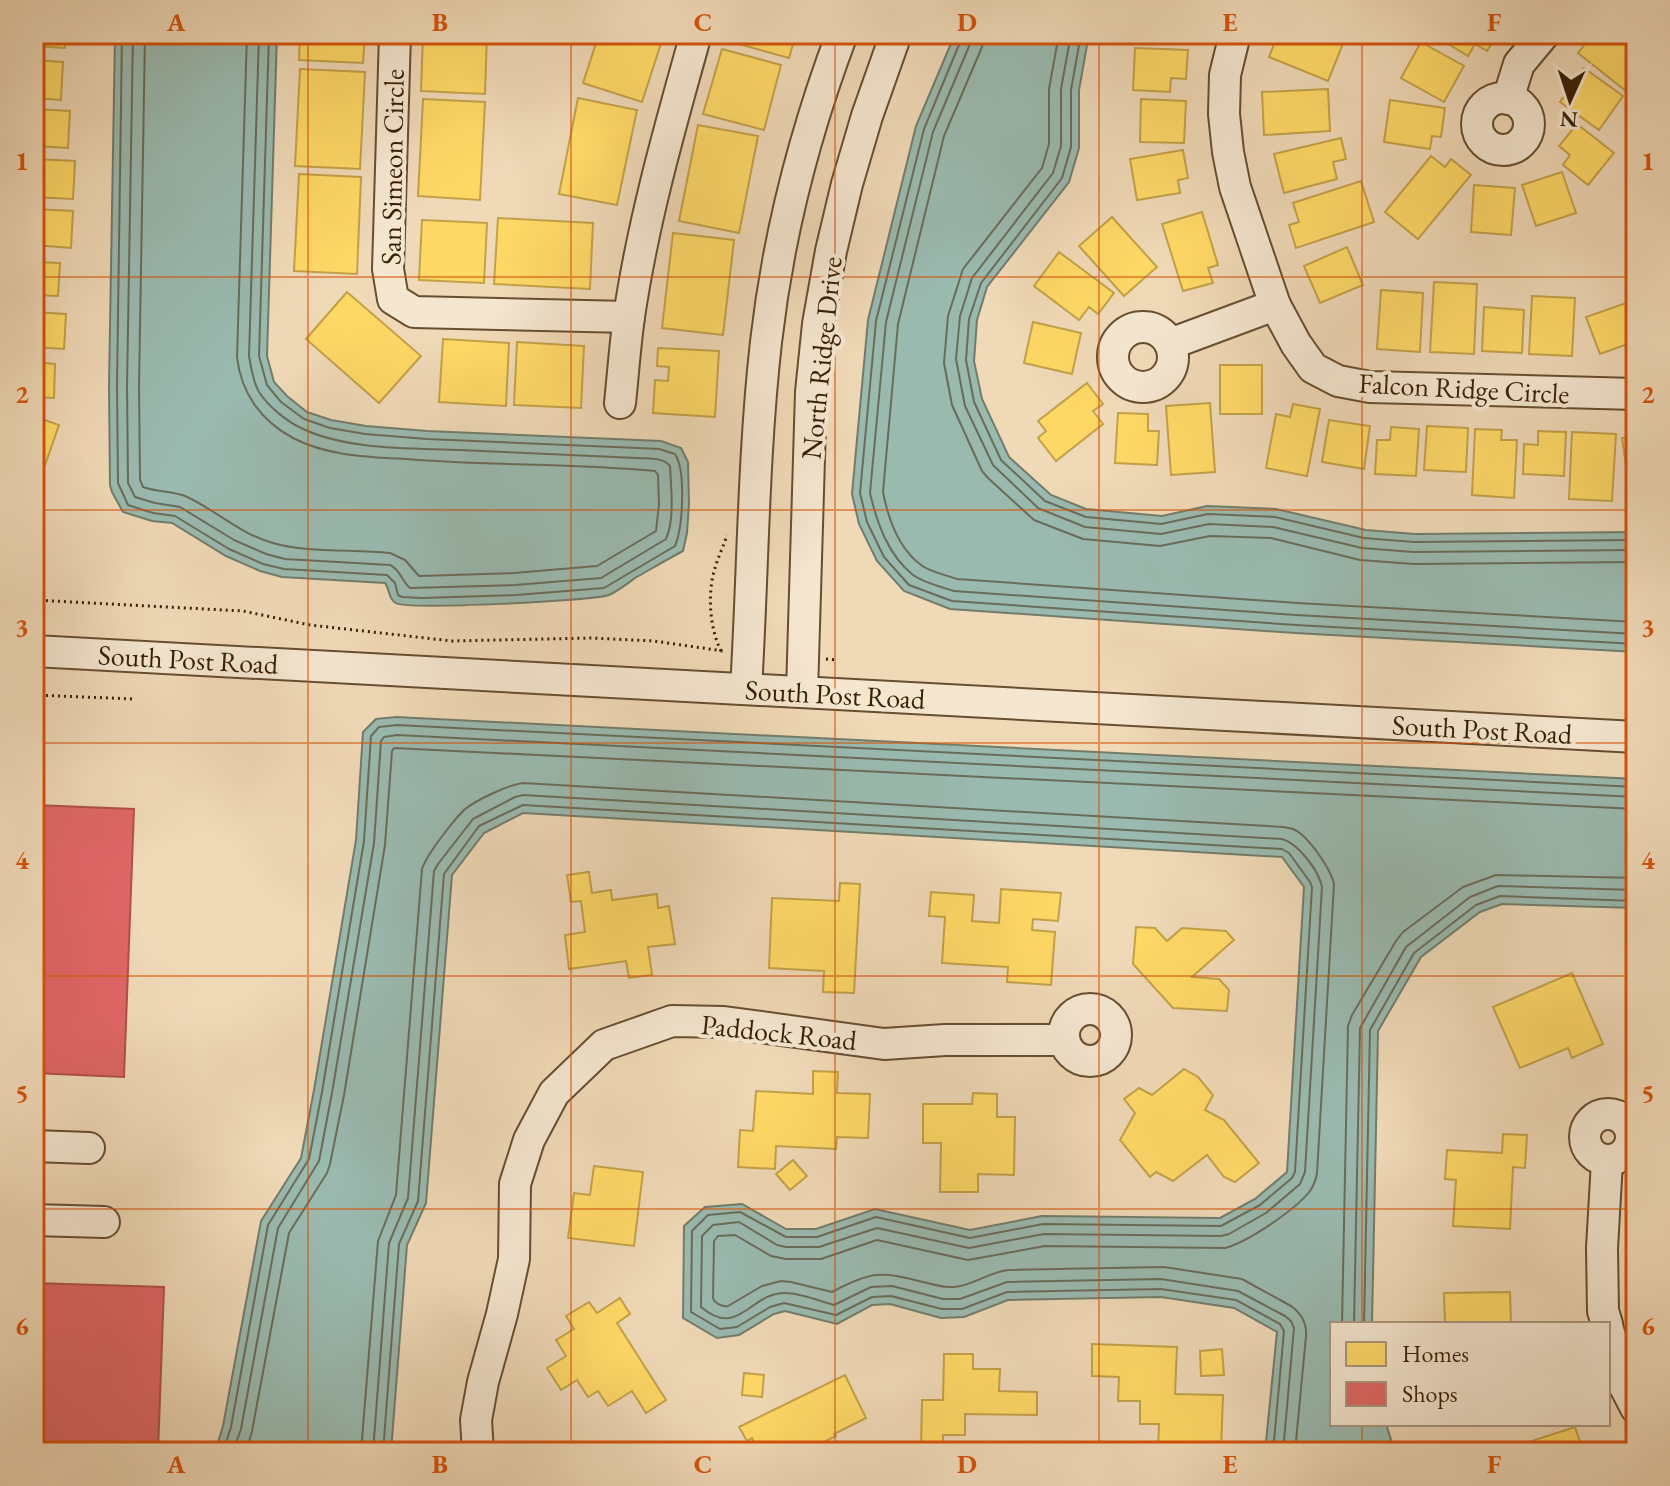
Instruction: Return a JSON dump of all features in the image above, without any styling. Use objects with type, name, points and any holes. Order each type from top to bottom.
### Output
[{"type":"street","name":"San Simeon Circle","points":[[395,34],[388,269],[393,299],[414,312],[629,317]]},
{"type":"street","points":[[620,403],[629,317],[655,192],[696,34]]},
{"type":"street","name":"North Ridge Drive","points":[[746,689],[760,400],[767,339],[794,193],[811,128],[842,34]]},
{"type":"street","name":"North Ridge Drive","points":[[802,692],[811,392],[818,324],[847,184],[896,34]]},
{"type":"street","name":"Falcon Ridge Circle","points":[[1235,34],[1225,75],[1224,114],[1235,187],[1275,305],[1313,368],[1338,381],[1370,387],[1636,394]]},
{"type":"street","points":[[1508,99],[1519,64],[1544,34]]},
{"type":"street","points":[[1170,344],[1275,305]]},
{"type":"street","name":"South Post Road","points":[[34,651],[1636,737]]},
{"type":"street","name":"Paddock Road","points":[[478,1452],[476,1420],[483,1382],[514,1259],[515,1184],[529,1140],[554,1093],[604,1045],[672,1021],[724,1022],[884,1044],[945,1040],[1064,1040]]},
{"type":"street","points":[[34,1146],[89,1148]]},
{"type":"street","points":[[1606,1322],[1602,1248],[1607,1161]]},
{"type":"street","points":[[34,1220],[104,1222]]},
{"type":"street","points":[[1610,1338],[1623,1383],[1636,1408]]},
{"type":"path","points":[[34,600],[243,611],[310,625],[452,641],[592,638],[654,641],[748,653]]},
{"type":"path","points":[[803,657],[837,660]]},
{"type":"path","points":[[34,695],[135,699]]},
{"type":"water","points":[[115,34],[277,34],[267,356],[274,382],[287,396],[307,412],[366,426],[661,441],[681,448],[688,462],[689,504],[683,551],[609,595],[501,604],[408,605],[393,601],[385,583],[282,577],[226,556],[172,523],[152,521],[123,512],[110,485]]},
{"type":"water","points":[[955,34],[1089,34],[1079,90],[1079,148],[1069,182],[987,287],[977,320],[974,361],[982,399],[1009,457],[1051,495],[1086,509],[1162,516],[1207,506],[1276,509],[1366,530],[1415,534],[1636,532],[1636,652],[950,609],[904,591],[877,561],[859,524],[852,494],[868,320],[916,126]]},
{"type":"water","points":[[396,717],[1636,779],[1636,908],[1502,904],[1480,912],[1421,957],[1378,1031],[1372,1322],[1330,1322],[1330,1426],[1387,1426],[1395,1452],[1265,1452],[1277,1332],[1234,1308],[1161,1297],[1008,1300],[964,1317],[941,1318],[890,1304],[872,1305],[837,1324],[785,1311],[774,1314],[739,1335],[717,1338],[683,1318],[684,1226],[705,1207],[742,1204],[786,1229],[816,1229],[875,1209],[970,1230],[1042,1216],[1220,1218],[1255,1199],[1287,1172],[1304,887],[1282,857],[523,813],[484,833],[452,875],[426,1203],[407,1245],[391,1452],[215,1452],[223,1426],[261,1221],[301,1158],[356,840],[363,732],[376,719]]},
{"type":"building: Homes","points":[[34,34],[66,34],[65,48],[34,46]]},
{"type":"building: Homes","points":[[300,34],[365,34],[363,63],[299,60]]},
{"type":"building: Homes","points":[[423,34],[487,34],[485,94],[421,91]]},
{"type":"building: Homes","points":[[599,34],[664,34],[642,102],[583,83]]},
{"type":"building: Homes","points":[[730,34],[796,34],[789,58],[728,41]]},
{"type":"building: Homes","points":[[1146,34],[1191,34],[1189,43]]},
{"type":"building: Homes","points":[[1278,34],[1326,34],[1344,41],[1328,81],[1269,57]]},
{"type":"building: Homes","points":[[1432,34],[1498,34],[1487,51],[1475,44],[1468,56]]},
{"type":"building: Homes","points":[[1593,34],[1623,34],[1636,44],[1636,78],[1626,91],[1578,53]]},
{"type":"building: Homes","points":[[1421,42],[1464,66],[1444,102],[1401,78]]},
{"type":"building: Homes","points":[[1135,48],[1188,50],[1186,79],[1171,78],[1170,92],[1133,90]]},
{"type":"building: Homes","points":[[722,49],[781,65],[764,130],[703,114]]},
{"type":"building: Homes","points":[[34,60],[63,62],[61,100],[34,98]]},
{"type":"building: Homes","points":[[1584,68],[1623,96],[1599,130],[1560,102]]},
{"type":"building: Homes","points":[[300,69],[365,72],[360,169],[295,166]]},
{"type":"building: Homes","points":[[1328,89],[1330,131],[1264,135],[1262,92]]},
{"type":"building: Homes","points":[[578,98],[637,110],[617,205],[559,194]]},
{"type":"building: Homes","points":[[423,99],[485,102],[480,200],[418,196]]},
{"type":"building: Homes","points":[[1141,99],[1186,101],[1184,143],[1140,142]]},
{"type":"building: Homes","points":[[1390,100],[1445,108],[1441,137],[1432,136],[1430,149],[1384,142]]},
{"type":"building: Homes","points":[[34,109],[70,111],[68,148],[34,146]]},
{"type":"building: Homes","points":[[1577,124],[1614,153],[1588,185],[1563,165],[1570,155],[1559,146]]},
{"type":"building: Homes","points":[[698,125],[758,136],[739,233],[679,221]]},
{"type":"building: Homes","points":[[1341,138],[1346,159],[1333,162],[1337,179],[1284,193],[1274,154]]},
{"type":"building: Homes","points":[[1183,150],[1188,178],[1178,180],[1180,193],[1137,200],[1130,159]]},
{"type":"building: Homes","points":[[1431,156],[1445,167],[1451,159],[1471,175],[1418,239],[1385,212]]},
{"type":"building: Homes","points":[[34,159],[75,161],[73,199],[34,197]]},
{"type":"building: Homes","points":[[1562,172],[1576,213],[1536,226],[1522,185]]},
{"type":"building: Homes","points":[[299,174],[361,177],[357,274],[294,271]]},
{"type":"building: Homes","points":[[1361,181],[1374,222],[1296,248],[1289,225],[1299,222],[1293,203]]},
{"type":"building: Homes","points":[[1474,185],[1515,188],[1511,235],[1471,232]]},
{"type":"building: Homes","points":[[34,209],[73,211],[71,248],[34,245]]},
{"type":"building: Homes","points":[[1202,212],[1218,265],[1208,268],[1213,283],[1183,291],[1162,224]]},
{"type":"building: Homes","points":[[1112,217],[1157,267],[1124,296],[1079,246]]},
{"type":"building: Homes","points":[[498,218],[593,223],[590,289],[494,284]]},
{"type":"building: Homes","points":[[422,220],[487,223],[484,283],[419,280]]},
{"type":"building: Homes","points":[[673,233],[734,240],[723,335],[662,328]]},
{"type":"building: Homes","points":[[1347,247],[1363,285],[1320,303],[1304,266]]},
{"type":"building: Homes","points":[[1059,252],[1114,293],[1098,314],[1089,307],[1079,320],[1034,286]]},
{"type":"building: Homes","points":[[34,262],[60,263],[58,296],[34,295]]},
{"type":"building: Homes","points":[[1434,282],[1477,284],[1474,354],[1430,352]]},
{"type":"building: Homes","points":[[1381,290],[1423,293],[1420,352],[1377,349]]},
{"type":"building: Homes","points":[[347,292],[421,356],[379,403],[306,339]]},
{"type":"building: Homes","points":[[1532,296],[1575,298],[1572,356],[1529,354]]},
{"type":"building: Homes","points":[[1626,303],[1636,330],[1636,341],[1600,354],[1586,317]]},
{"type":"building: Homes","points":[[1484,307],[1524,310],[1522,353],[1482,351]]},
{"type":"building: Homes","points":[[34,312],[66,314],[64,349],[34,347]]},
{"type":"building: Homes","points":[[1033,322],[1081,333],[1072,374],[1024,363]]},
{"type":"building: Homes","points":[[443,339],[509,343],[506,406],[439,402]]},
{"type":"building: Homes","points":[[517,342],[584,346],[581,408],[514,405]]},
{"type":"building: Homes","points":[[658,348],[719,351],[715,417],[653,413],[655,380],[668,381],[669,367],[657,366]]},
{"type":"building: Homes","points":[[34,362],[55,364],[54,398],[34,397]]},
{"type":"building: Homes","points":[[1220,365],[1262,365],[1262,414],[1220,414]]},
{"type":"building: Homes","points":[[1087,383],[1103,404],[1093,411],[1103,424],[1056,461],[1038,438],[1046,431],[1038,421]]},
{"type":"building: Homes","points":[[1210,403],[1215,472],[1171,475],[1166,406]]},
{"type":"building: Homes","points":[[1293,404],[1320,409],[1307,476],[1266,468],[1276,414],[1290,417]]},
{"type":"building: Homes","points":[[1118,413],[1148,414],[1148,431],[1159,431],[1157,465],[1115,463]]},
{"type":"building: Homes","points":[[34,416],[59,425],[45,465],[34,461]]},
{"type":"building: Homes","points":[[1329,420],[1370,426],[1364,469],[1322,462]]},
{"type":"building: Homes","points":[[1427,426],[1468,428],[1466,472],[1424,470]]},
{"type":"building: Homes","points":[[1391,427],[1419,429],[1416,476],[1375,474],[1377,440],[1390,440]]},
{"type":"building: Homes","points":[[1475,429],[1502,430],[1501,440],[1517,440],[1514,498],[1472,495]]},
{"type":"building: Homes","points":[[1538,431],[1566,432],[1564,476],[1523,474],[1524,444],[1538,445]]},
{"type":"building: Homes","points":[[1572,432],[1616,434],[1612,501],[1569,499]]},
{"type":"building: Homes","points":[[1636,436],[1636,512],[1633,513],[1622,438]]},
{"type":"building: Homes","points":[[589,872],[592,893],[611,890],[612,900],[657,894],[658,908],[669,906],[675,944],[648,947],[652,975],[629,978],[626,961],[569,969],[565,935],[585,932],[581,901],[571,902],[567,875]]},
{"type":"building: Homes","points":[[840,883],[860,884],[854,993],[823,992],[824,971],[769,968],[772,898],[839,901]]},
{"type":"building: Homes","points":[[1001,889],[1061,893],[1058,921],[1033,919],[1032,930],[1055,932],[1051,985],[1007,982],[1008,967],[942,963],[945,917],[929,916],[931,892],[974,895],[972,921],[999,923]]},
{"type":"building: Homes","points":[[1136,927],[1155,928],[1167,941],[1182,928],[1226,931],[1234,940],[1192,977],[1219,979],[1229,990],[1227,1011],[1173,1008],[1133,964]]},
{"type":"building: Homes","points":[[1572,973],[1603,1044],[1572,1058],[1568,1048],[1520,1068],[1493,1007]]},
{"type":"building: Homes","points":[[1184,1069],[1198,1077],[1213,1095],[1205,1110],[1224,1120],[1259,1163],[1235,1182],[1224,1177],[1207,1155],[1173,1181],[1156,1172],[1150,1177],[1120,1140],[1135,1113],[1124,1099],[1139,1088],[1152,1095]]},
{"type":"building: Homes","points":[[813,1071],[838,1072],[837,1093],[870,1094],[868,1138],[837,1137],[836,1149],[776,1146],[775,1169],[738,1167],[740,1130],[753,1131],[756,1091],[813,1094]]},
{"type":"building: Homes","points":[[973,1093],[997,1094],[997,1117],[1015,1117],[1014,1175],[978,1174],[978,1192],[940,1192],[941,1143],[923,1143],[923,1104],[972,1104]]},
{"type":"building: Homes","points":[[1503,1134],[1527,1135],[1525,1168],[1513,1167],[1510,1229],[1453,1226],[1456,1180],[1445,1179],[1447,1150],[1502,1153]]},
{"type":"building: Homes","points":[[793,1160],[807,1176],[790,1190],[776,1174]]},
{"type":"building: Homes","points":[[594,1166],[643,1172],[634,1246],[568,1238],[574,1193],[590,1195]]},
{"type":"building: Homes","points":[[1510,1292],[1511,1322],[1445,1322],[1444,1293]]},
{"type":"building: Homes","points":[[620,1298],[630,1314],[617,1323],[666,1400],[646,1413],[632,1391],[608,1406],[598,1391],[588,1397],[577,1380],[561,1390],[547,1368],[566,1356],[556,1340],[574,1329],[566,1316],[589,1302],[597,1313]]},
{"type":"building: Homes","points":[[1092,1344],[1177,1347],[1175,1394],[1223,1395],[1221,1452],[1158,1452],[1159,1424],[1140,1424],[1140,1401],[1118,1401],[1119,1377],[1092,1376]]},
{"type":"building: Homes","points":[[1222,1349],[1224,1375],[1201,1376],[1200,1351]]},
{"type":"building: Homes","points":[[944,1354],[973,1354],[973,1369],[1000,1369],[999,1391],[1037,1392],[1037,1415],[965,1414],[965,1435],[943,1435],[943,1450],[921,1449],[922,1400],[943,1400]]},
{"type":"building: Homes","points":[[744,1373],[764,1375],[762,1397],[742,1395]]},
{"type":"building: Homes","points":[[845,1375],[866,1418],[804,1452],[758,1452],[752,1438],[747,1441],[739,1427]]},
{"type":"building: Homes","points":[[1575,1427],[1582,1448],[1571,1452],[1498,1452]]},
{"type":"building: Shops","points":[[34,805],[134,809],[124,1077],[34,1073]]},
{"type":"building: Shops","points":[[34,1283],[164,1287],[158,1452],[34,1450]]}]
